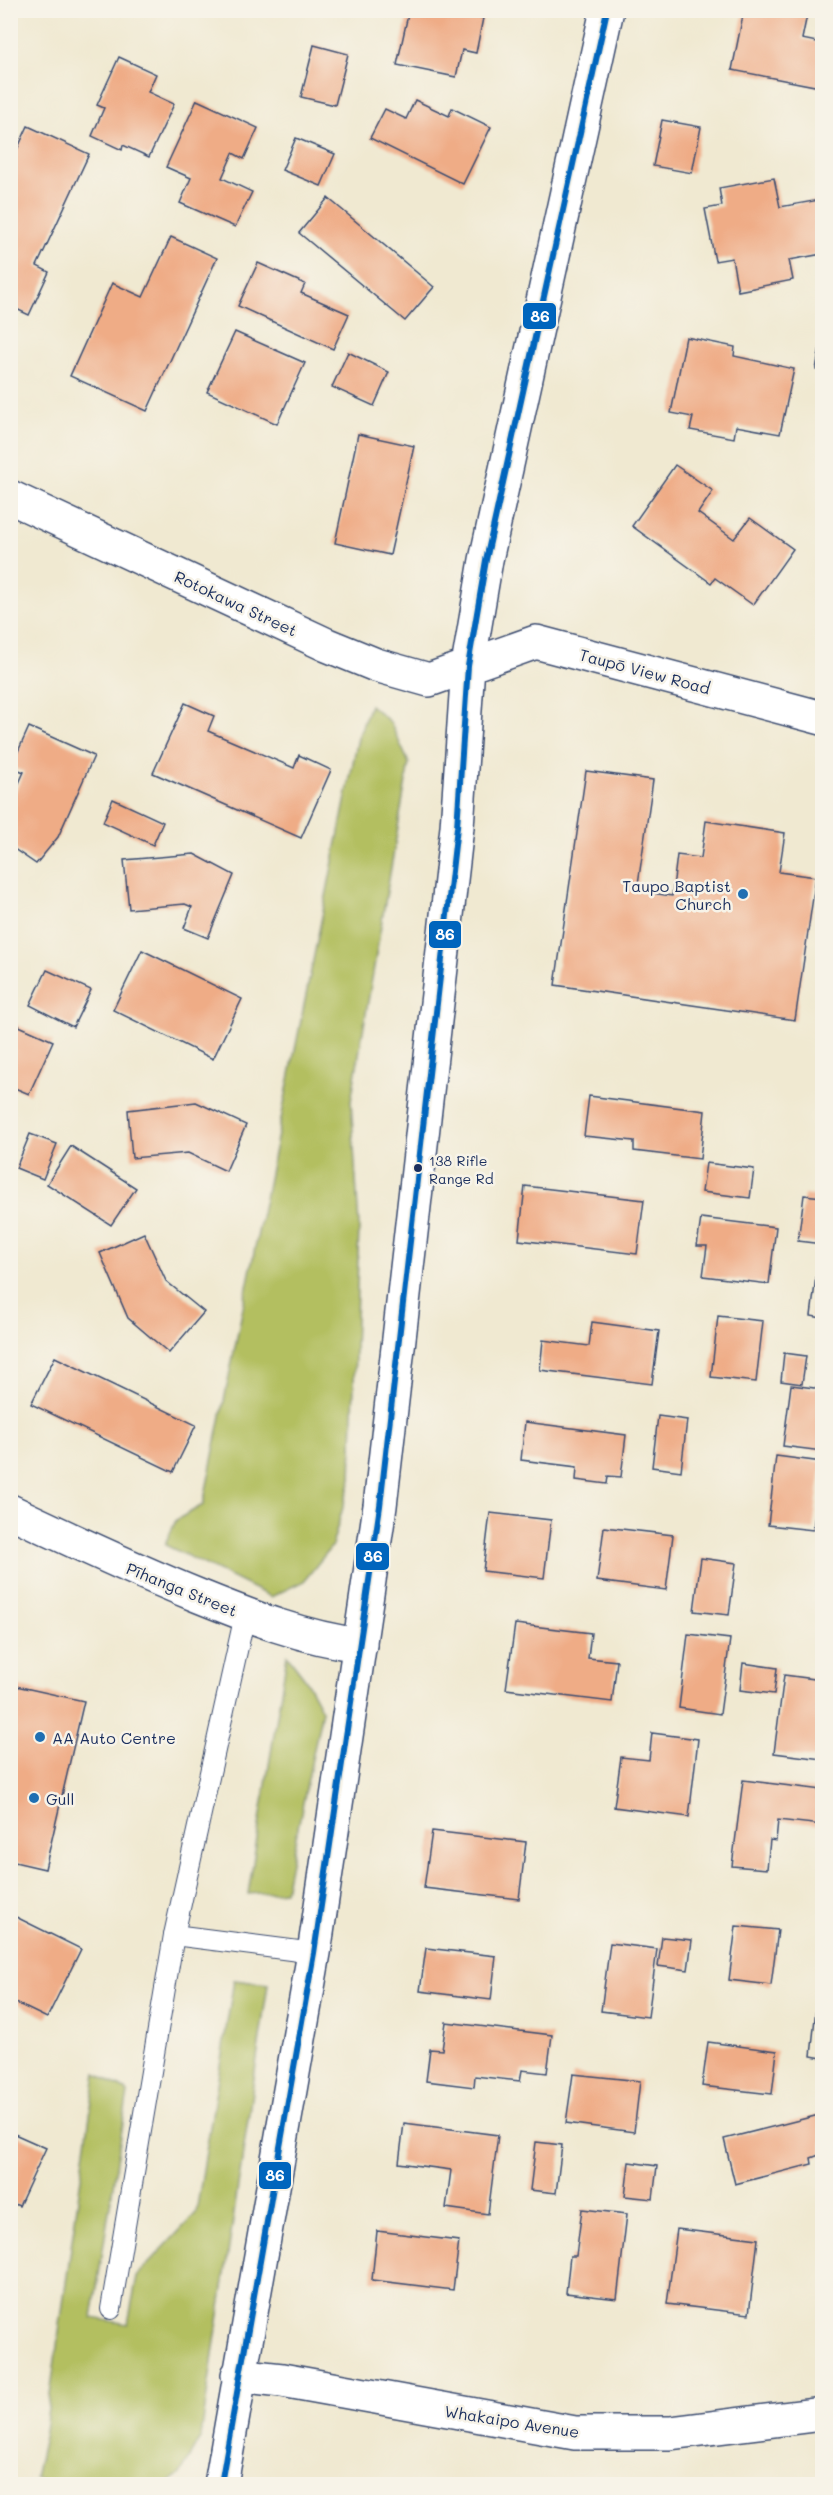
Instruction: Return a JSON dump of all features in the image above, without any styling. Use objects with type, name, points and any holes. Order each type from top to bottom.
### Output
[{"type":"street","points":[[221,2484],[238,2375],[314,1953],[380,1506],[457,827],[468,666],[486,560],[607,10]]},
{"type":"street","name":"Rotokawa Street","points":[[10,496],[250,610],[376,664],[429,680],[468,666]]},
{"type":"street","name":"Taupō View Road","points":[[468,666],[536,642],[822,718]]},
{"type":"street","name":"Pīhanga Street","points":[[10,1512],[122,1565],[245,1615],[324,1641],[360,1645]]},
{"type":"street","name":"Whakaipo Avenue","points":[[238,2375],[282,2380],[574,2433],[670,2433],[822,2414]]},
{"type":"lane","points":[[111,2309],[174,1935],[245,1615]]},
{"type":"lane","points":[[174,1935],[314,1953]]},
{"type":"green space","points":[[370,705],[390,722],[409,763],[351,1101],[359,1226],[351,1479],[332,1546],[304,1581],[271,1597],[165,1545],[176,1520],[203,1505],[358,738]]},
{"type":"green space","points":[[287,1655],[306,1680],[322,1710],[285,1891],[248,1894]]},
{"type":"green space","points":[[234,1980],[268,1984],[201,2436],[180,2475],[166,2484],[49,2484],[35,2478],[44,2437],[96,2073],[128,2092],[92,2318],[128,2324],[137,2276],[196,2213]]},
{"type":"building","points":[[409,10],[471,10],[470,16],[483,18],[476,53],[462,50],[456,77],[397,65]]},
{"type":"building","points":[[744,10],[808,10],[802,39],[822,43],[820,87],[732,70]]},
{"type":"building","points":[[314,45],[348,54],[335,105],[301,97]]},
{"type":"building","points":[[119,57],[156,74],[148,92],[174,104],[149,157],[123,145],[122,150],[92,136],[104,108],[97,105]]},
{"type":"building","points":[[197,100],[258,128],[244,159],[233,153],[222,178],[252,192],[235,227],[180,203],[191,178],[166,167]]},
{"type":"building","points":[[415,100],[449,116],[452,108],[491,127],[463,184],[370,138],[385,109],[406,119]]},
{"type":"building","points":[[662,120],[701,127],[692,173],[653,166]]},
{"type":"building","points":[[28,126],[89,154],[37,266],[49,272],[29,315],[10,306],[10,205],[13,199],[10,198],[10,165]]},
{"type":"building","points":[[296,138],[335,154],[321,186],[282,170]]},
{"type":"building","points":[[774,178],[780,207],[819,200],[822,217],[822,254],[789,260],[793,280],[738,291],[732,258],[715,261],[705,209],[722,206],[719,188]]},
{"type":"building","points":[[328,198],[434,287],[405,321],[299,233]]},
{"type":"building","points":[[171,237],[217,258],[147,411],[70,376],[112,283],[143,297]]},
{"type":"building","points":[[258,263],[305,284],[301,293],[349,314],[333,349],[238,306]]},
{"type":"building","points":[[235,332],[305,363],[277,424],[207,392]]},
{"type":"building","points":[[686,337],[735,347],[734,356],[794,369],[780,434],[736,426],[734,438],[690,430],[693,417],[671,413]]},
{"type":"building","points":[[822,341],[822,371],[816,370]]},
{"type":"building","points":[[348,352],[389,372],[374,406],[332,387]]},
{"type":"building","points":[[358,434],[414,446],[390,555],[335,543]]},
{"type":"building","points":[[675,465],[713,491],[698,513],[734,539],[750,518],[793,549],[753,605],[715,578],[711,583],[632,526]]},
{"type":"building","points":[[185,703],[214,716],[208,731],[294,768],[299,755],[331,770],[301,838],[153,773]]},
{"type":"building","points":[[29,727],[94,756],[58,837],[36,864],[10,846],[10,803],[24,772],[11,767]]},
{"type":"building","name":"Taupo Baptist Church","points":[[586,771],[653,780],[637,891],[672,896],[677,855],[701,858],[706,821],[785,833],[779,872],[816,877],[795,1020],[555,985]]},
{"type":"building","points":[[113,799],[163,822],[153,845],[103,822]]},
{"type":"building","points":[[194,854],[234,875],[208,938],[184,928],[192,907],[185,904],[129,909],[124,860]]},
{"type":"building","points":[[142,950],[242,999],[213,1059],[113,1010]]},
{"type":"building","points":[[47,970],[91,990],[73,1027],[30,1005]]},
{"type":"building","points":[[10,1022],[53,1041],[29,1094],[10,1086]]},
{"type":"building","points":[[589,1096],[705,1111],[700,1159],[634,1151],[634,1141],[584,1136]]},
{"type":"building","points":[[196,1102],[246,1125],[226,1171],[188,1153],[132,1158],[128,1110]]},
{"type":"building","points":[[30,1134],[57,1144],[43,1179],[16,1168]]},
{"type":"building","points":[[71,1146],[136,1188],[111,1225],[47,1184]]},
{"type":"building","points":[[706,1163],[754,1169],[750,1198],[702,1192]]},
{"type":"building","points":[[525,1186],[644,1200],[637,1254],[519,1240]]},
{"type":"building","points":[[804,1195],[822,1197],[822,1244],[798,1241]]},
{"type":"building","points":[[701,1218],[776,1227],[769,1284],[703,1276],[707,1246],[697,1246]]},
{"type":"building","points":[[144,1233],[166,1281],[204,1312],[169,1353],[128,1318],[100,1253]]},
{"type":"building","points":[[818,1261],[822,1261],[822,1318],[811,1316]]},
{"type":"building","points":[[718,1316],[763,1321],[756,1382],[711,1377]]},
{"type":"building","points":[[592,1322],[659,1331],[652,1384],[540,1370],[543,1340],[589,1346]]},
{"type":"building","points":[[784,1353],[806,1356],[802,1384],[781,1381]]},
{"type":"building","points":[[55,1357],[196,1425],[173,1472],[31,1404]]},
{"type":"building","points":[[791,1385],[822,1389],[822,1451],[783,1446]]},
{"type":"building","points":[[658,1416],[687,1420],[681,1471],[652,1467]]},
{"type":"building","points":[[525,1422],[626,1435],[621,1477],[608,1476],[607,1484],[576,1480],[577,1467],[521,1460]]},
{"type":"building","points":[[776,1456],[822,1462],[813,1530],[768,1525]]},
{"type":"building","points":[[490,1513],[551,1520],[544,1578],[483,1571]]},
{"type":"building","points":[[604,1527],[673,1535],[666,1590],[597,1581]]},
{"type":"building","points":[[701,1558],[736,1563],[729,1615],[694,1611]]},
{"type":"building","points":[[515,1624],[591,1633],[588,1658],[617,1661],[612,1702],[506,1689]]},
{"type":"building","points":[[688,1634],[730,1639],[720,1714],[679,1708]]},
{"type":"building","points":[[743,1663],[777,1668],[774,1694],[740,1690]]},
{"type":"building","points":[[784,1675],[822,1680],[822,1759],[774,1753]]},
{"type":"building","points":[[16,1686],[84,1701],[45,1869],[10,1861],[10,1715]]},
{"type":"building","points":[[652,1733],[698,1739],[689,1817],[614,1807],[621,1757],[649,1760]]},
{"type":"building","points":[[743,1780],[822,1790],[822,1825],[778,1820],[776,1841],[770,1840],[767,1869],[732,1866]]},
{"type":"building","points":[[432,1831],[526,1842],[519,1899],[424,1888]]},
{"type":"building","points":[[10,1914],[81,1949],[47,2018],[10,2000]]},
{"type":"building","points":[[736,1926],[778,1930],[771,1985],[729,1980]]},
{"type":"building","points":[[662,1937],[692,1940],[688,1970],[658,1966]]},
{"type":"building","points":[[610,1943],[657,1949],[648,2017],[601,2011]]},
{"type":"building","points":[[426,1948],[496,1956],[491,2000],[420,1991]]},
{"type":"building","points":[[816,2008],[822,2009],[822,2058],[811,2056]]},
{"type":"building","points":[[446,2022],[552,2035],[547,2073],[522,2070],[520,2081],[475,2076],[474,2087],[426,2081],[430,2049],[442,2050]]},
{"type":"building","points":[[708,2042],[777,2051],[772,2094],[702,2086]]},
{"type":"building","points":[[573,2074],[640,2081],[634,2132],[566,2123]]},
{"type":"building","points":[[819,2115],[822,2127],[822,2154],[811,2158],[812,2164],[735,2184],[724,2139]]},
{"type":"building","points":[[404,2123],[498,2135],[488,2214],[446,2208],[451,2170],[399,2163]]},
{"type":"building","points":[[10,2132],[46,2148],[19,2206],[10,2202]]},
{"type":"building","points":[[536,2142],[562,2145],[556,2193],[530,2190]]},
{"type":"building","points":[[629,2162],[657,2166],[653,2199],[625,2196]]},
{"type":"building","points":[[582,2209],[627,2214],[617,2299],[566,2293],[570,2256],[576,2256]]},
{"type":"building","points":[[677,2229],[758,2239],[749,2314],[667,2304]]},
{"type":"building","points":[[377,2231],[459,2241],[453,2290],[372,2280]]},
{"type":"transit line","name":"86","points":[[221,2484],[314,1953],[380,1506],[457,827],[468,666],[486,560],[607,10]]},
{"type":"place","name":"Taupo Baptist Church","points":[[743,894]]},
{"type":"place","name":"138 Rifle Range Rd","points":[[418,1168]]},
{"type":"place","name":"AA Auto Centre","points":[[40,1737]]},
{"type":"place","name":"Gull","points":[[34,1798]]}]
